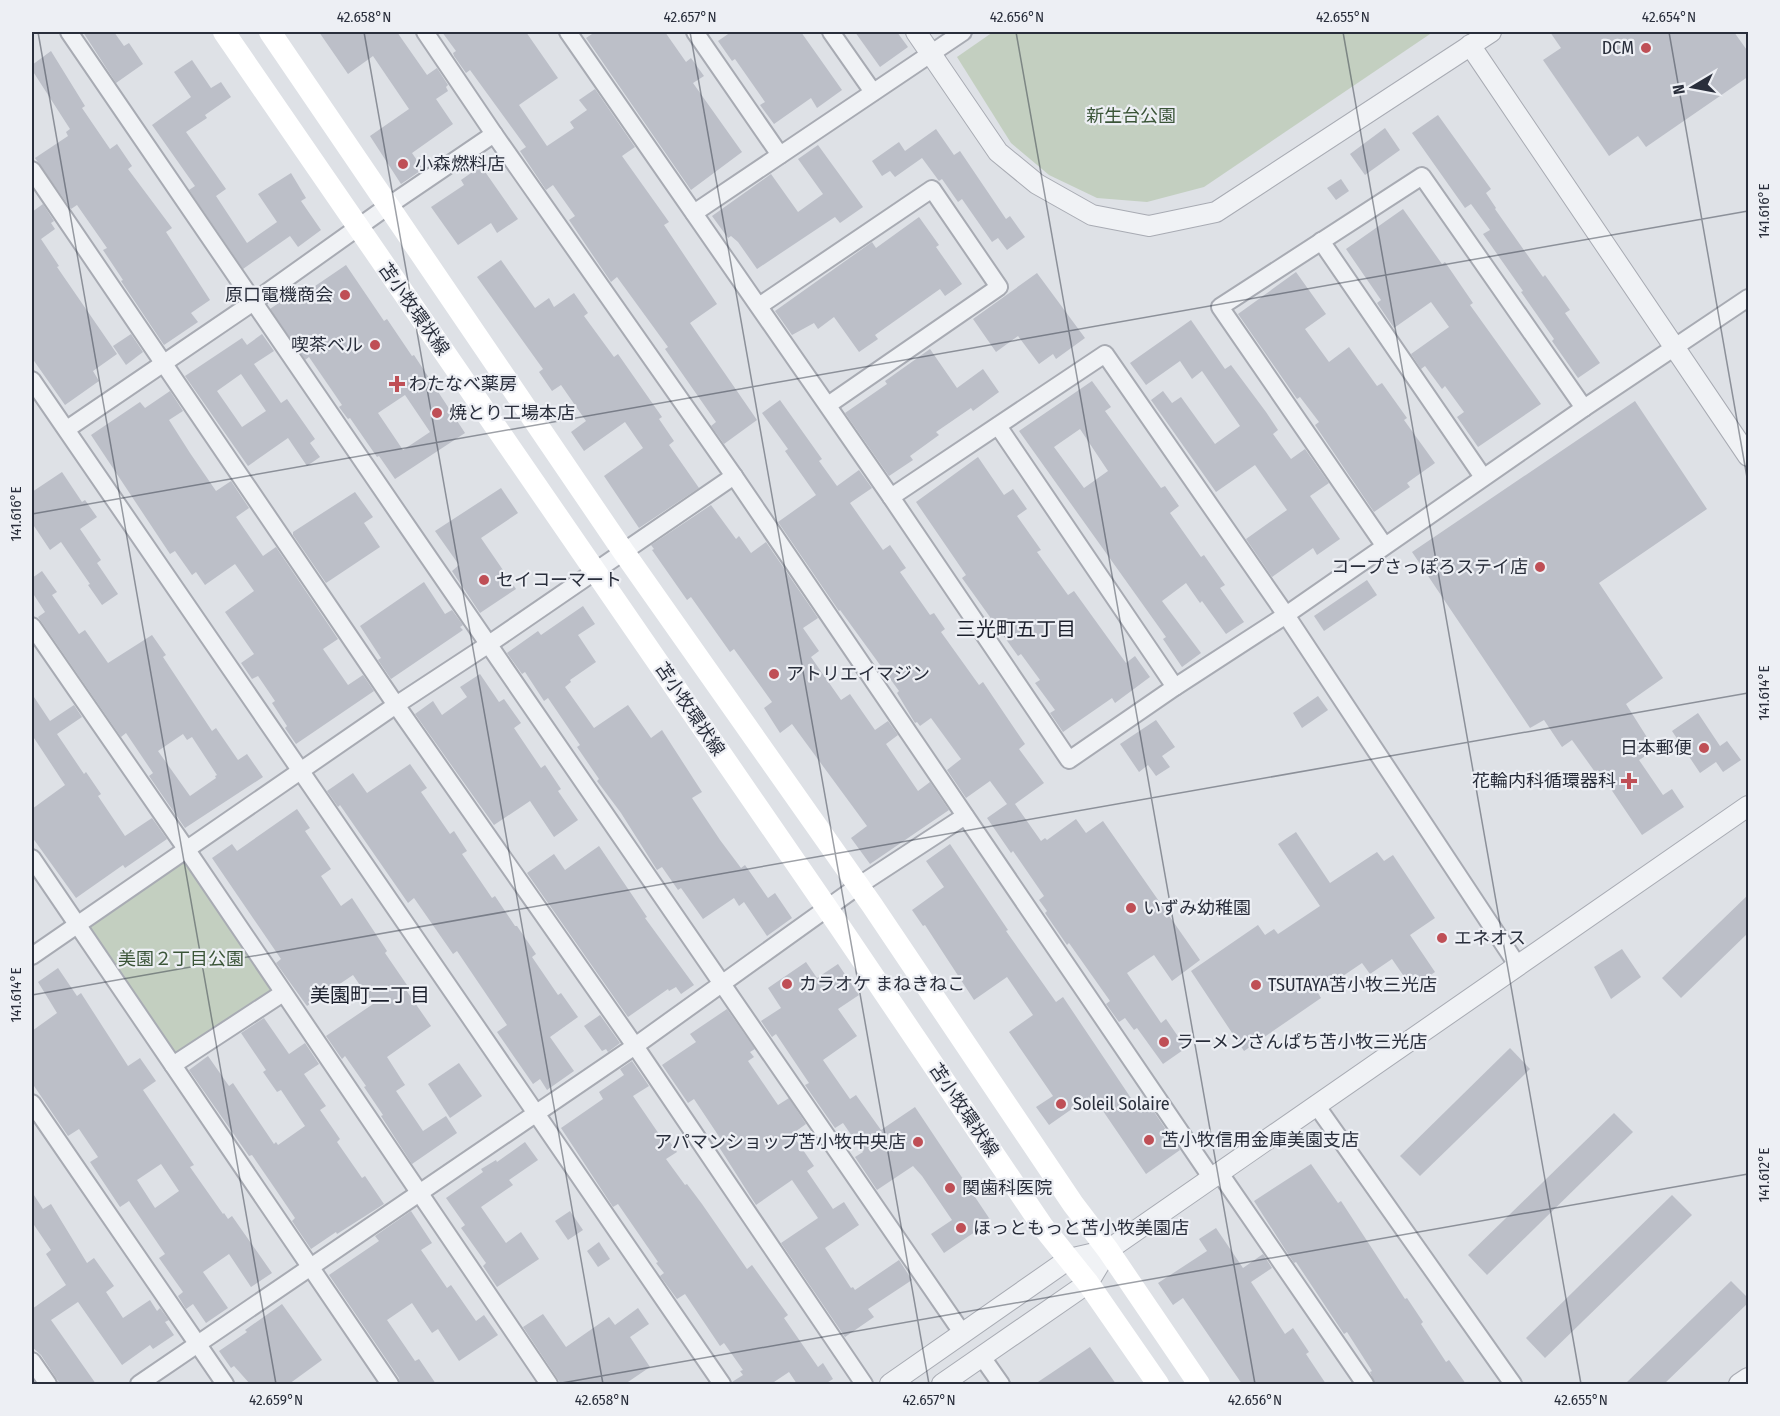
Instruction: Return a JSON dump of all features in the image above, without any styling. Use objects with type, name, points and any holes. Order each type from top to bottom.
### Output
[{"type":"main road","name":"苫小牧環状線","points":[[224,32],[826,908],[1042,1227],[1088,1283],[1158,1384]]},
{"type":"main road","name":"苫小牧環状線","points":[[270,32],[623,551],[858,886],[1073,1204],[1108,1250],[1199,1384]]},
{"type":"street","points":[[69,32],[252,303],[725,983],[963,1334]]},
{"type":"street","points":[[425,32],[734,476],[964,816],[1365,1384]]},
{"type":"street","points":[[568,32],[828,405],[1069,760],[1174,687],[1286,615],[1483,477],[1749,298]]},
{"type":"street","points":[[695,32],[780,155]]},
{"type":"street","points":[[831,32],[873,92]]},
{"type":"street","points":[[916,32],[998,152],[1036,184],[1092,215],[1149,226],[1216,213],[1491,32]]},
{"type":"street","points":[[694,213],[963,32]]},
{"type":"street","points":[[1470,45],[1749,456]]},
{"type":"street","points":[[67,429],[494,134]]},
{"type":"street","points":[[32,170],[396,705],[635,1046],[864,1384]]},
{"type":"street","points":[[1384,545],[1220,307],[1422,176],[1584,408]]},
{"type":"street","points":[[759,306],[932,189],[999,287],[828,405]]},
{"type":"street","points":[[1321,241],[1483,477]]},
{"type":"street","points":[[891,497],[1105,354],[1286,615],[1518,966]]},
{"type":"street","points":[[32,380],[722,1384]]},
{"type":"street","points":[[998,426],[1174,687]]},
{"type":"street","points":[[32,956],[734,476]]},
{"type":"street","points":[[32,626],[187,850],[549,1384]]},
{"type":"street","points":[[890,1384],[1069,1259],[1108,1250],[1749,806]]},
{"type":"street","points":[[139,1384],[635,1046],[826,908],[964,816]]},
{"type":"street","points":[[32,858],[390,1384]]},
{"type":"street","points":[[173,1065],[283,993]]},
{"type":"street","points":[[32,1103],[225,1384]]},
{"type":"street","points":[[1316,1105],[1513,1384]]},
{"type":"street","points":[[942,1384],[1088,1283],[1108,1250]]},
{"type":"street","points":[[982,1357],[1001,1384]]},
{"type":"street","points":[[32,1361],[48,1384]]},
{"type":"street","points":[[1739,1384],[1749,1378]]},
{"type":"green space","name":"新生台公園","points":[[993,32],[1433,32],[1204,187],[1147,202],[1097,198],[1049,175],[1011,143],[957,57]]},
{"type":"green space","name":"美園２丁目公園","points":[[187,850],[283,993],[173,1065],[78,926]]},
{"type":"building","points":[[83,32],[114,32],[124,46],[129,43],[143,64],[116,83]]},
{"type":"building","points":[[319,32],[397,32],[427,75],[437,68],[448,85],[446,87],[448,91],[436,99],[453,124],[412,153],[423,169],[401,184],[370,136],[409,109],[373,56],[348,74]]},
{"type":"building","points":[[442,32],[526,32],[558,78],[519,105],[547,146],[574,128],[570,122],[587,110],[579,100],[595,89],[635,147],[622,156],[669,222],[664,225],[717,304],[690,323],[757,420],[724,444],[711,426],[716,422],[665,349],[668,347],[617,277],[611,282],[569,220],[575,216],[553,185],[546,190],[520,151],[526,147],[470,70],[466,73],[454,56],[453,53],[456,51]]},
{"type":"building","points":[[595,32],[665,32],[686,62],[691,58],[704,76],[693,83],[742,152],[691,190],[586,38]]},
{"type":"building","points":[[731,32],[801,32],[842,90],[817,108],[811,98],[774,124],[760,105],[765,102],[735,59],[732,61],[718,41]]},
{"type":"building","points":[[855,32],[897,32],[908,47],[880,67]]},
{"type":"building","points":[[1550,32],[1734,32],[1749,53],[1749,76],[1646,147],[1638,136],[1609,156],[1543,60],[1561,48]]},
{"type":"building","points":[[51,51],[85,106],[82,108],[110,149],[117,144],[132,166],[128,169],[172,228],[166,232],[210,300],[191,313],[198,322],[164,345],[121,281],[123,280],[103,250],[107,248],[77,205],[71,209],[35,158],[68,136],[66,132],[70,129],[32,70],[32,65]]},
{"type":"building","points":[[192,60],[211,88],[221,82],[231,97],[205,115],[207,118],[186,132],[226,189],[216,196],[247,243],[277,222],[258,194],[291,173],[306,198],[301,201],[321,230],[298,247],[290,236],[243,269],[189,190],[195,186],[152,125],[191,97],[174,72]]},
{"type":"building","points":[[1438,115],[1491,189],[1486,193],[1495,209],[1543,277],[1545,275],[1570,310],[1565,313],[1600,363],[1578,378],[1521,292],[1523,291],[1483,234],[1490,230],[1471,204],[1465,208],[1412,133]]},
{"type":"building","points":[[1385,128],[1400,150],[1365,175],[1350,154]]},
{"type":"building","points":[[936,129],[954,155],[960,151],[1006,219],[1010,216],[1025,237],[1007,250],[998,238],[992,242],[962,199],[958,202],[942,179],[939,181],[922,158],[895,177],[890,171],[882,176],[872,161],[899,142],[905,151]]},
{"type":"building","points":[[818,145],[863,207],[840,223],[835,217],[757,269],[738,242],[731,236],[728,238],[712,216],[771,174],[798,212],[823,194],[798,159]]},
{"type":"building","points":[[481,166],[518,219],[497,233],[491,223],[458,245],[431,207],[464,185],[461,180]]},
{"type":"building","points":[[1341,179],[1349,191],[1336,200],[1327,188]]},
{"type":"building","points":[[43,204],[54,221],[51,223],[55,229],[41,239],[59,266],[57,267],[117,354],[93,371],[99,381],[65,405],[32,358],[32,212]]},
{"type":"building","points":[[1403,209],[1442,264],[1445,262],[1473,303],[1470,305],[1541,404],[1478,447],[1457,417],[1464,412],[1445,386],[1442,389],[1425,366],[1421,369],[1411,354],[1449,327],[1431,302],[1394,328],[1377,303],[1381,300],[1346,249]]},
{"type":"building","points":[[919,217],[939,245],[936,247],[962,284],[945,296],[940,289],[875,335],[878,339],[859,352],[834,317],[818,329],[814,323],[792,335],[775,311],[872,242],[876,248]]},
{"type":"building","points":[[501,260],[535,308],[549,298],[554,307],[574,293],[588,313],[584,316],[614,357],[618,354],[662,417],[659,419],[674,441],[669,445],[699,488],[639,528],[604,476],[643,448],[625,422],[584,451],[571,432],[586,421],[561,385],[552,391],[539,372],[543,369],[477,277]]},
{"type":"building","points":[[346,265],[384,321],[387,319],[412,356],[414,355],[465,433],[395,479],[350,418],[348,419],[339,407],[342,405],[309,357],[305,360],[270,309],[292,294],[296,299]],"holes":[[[405,395],[430,432],[403,450],[378,413]]]},
{"type":"building","points":[[1296,272],[1326,314],[1305,329],[1329,362],[1349,347],[1377,386],[1382,383],[1407,418],[1404,420],[1435,463],[1407,483],[1410,487],[1374,512],[1315,425],[1319,422],[1300,397],[1297,399],[1238,314]]},
{"type":"building","points":[[1037,273],[1085,338],[1056,359],[1053,354],[1039,364],[1018,336],[996,352],[973,319]]},
{"type":"building","points":[[1191,320],[1225,369],[1231,365],[1266,412],[1278,430],[1273,434],[1291,459],[1305,449],[1329,483],[1310,496],[1340,539],[1317,555],[1313,548],[1272,577],[1246,539],[1287,510],[1255,465],[1216,492],[1151,400],[1163,391],[1172,403],[1181,397],[1215,444],[1240,426],[1202,371],[1192,379],[1180,361],[1146,385],[1130,363]]},
{"type":"building","points":[[131,334],[143,352],[126,365],[113,346]]},
{"type":"building","points":[[262,334],[274,351],[254,364],[281,403],[287,399],[315,439],[310,443],[320,457],[307,466],[288,438],[248,466],[185,376],[242,338],[247,345]],"holes":[[[241,374],[266,411],[242,427],[217,391]]]},
{"type":"building","points":[[930,349],[957,388],[983,369],[999,392],[973,411],[971,408],[936,432],[939,435],[910,456],[913,460],[889,476],[845,413],[887,384],[885,381]]},
{"type":"building","points":[[1092,381],[1111,407],[1105,411],[1161,488],[1165,486],[1179,506],[1170,513],[1201,557],[1204,555],[1225,585],[1220,588],[1244,622],[1226,634],[1186,583],[1162,601],[1201,653],[1182,667],[1163,639],[1166,637],[1019,431]],"holes":[[[1080,429],[1108,471],[1084,488],[1054,447]]]},
{"type":"building","points":[[170,391],[183,411],[169,420],[190,453],[216,491],[231,481],[249,508],[236,517],[263,556],[276,547],[338,639],[323,649],[348,685],[363,675],[374,691],[296,744],[272,703],[275,701],[258,676],[252,679],[241,663],[254,654],[225,612],[254,591],[235,564],[205,585],[196,572],[192,575],[175,551],[170,554],[91,435],[140,402],[145,408]]},
{"type":"building","points":[[780,400],[822,459],[819,461],[837,486],[859,470],[872,488],[850,503],[883,550],[890,545],[906,568],[900,572],[930,615],[934,613],[945,629],[941,632],[979,685],[983,682],[1025,744],[1019,749],[1044,783],[1015,804],[1041,841],[1045,838],[1047,840],[1076,819],[1086,833],[1103,821],[1200,960],[1172,981],[1154,955],[1127,973],[1161,1023],[1166,1019],[1186,1048],[1163,1064],[1137,1028],[1134,1030],[1125,1018],[1119,1022],[1106,1004],[1110,1001],[1045,913],[1047,911],[1039,900],[1044,896],[987,818],[1007,804],[990,781],[966,798],[947,770],[961,759],[931,718],[920,726],[917,722],[915,723],[897,693],[899,691],[839,611],[778,522],[816,495],[785,451],[788,449],[762,413]]},
{"type":"building","points":[[1635,401],[1707,509],[1599,583],[1663,678],[1626,704],[1655,750],[1639,760],[1663,795],[1672,789],[1684,807],[1642,835],[1598,770],[1595,772],[1572,740],[1562,747],[1544,720],[1530,728],[1412,552]]},
{"type":"building","points":[[978,457],[1004,495],[1013,489],[1027,509],[1017,516],[1041,550],[1037,552],[1068,595],[1074,591],[1126,663],[1135,656],[1150,677],[1115,703],[1112,698],[1063,732],[1050,713],[1055,710],[1035,683],[1040,680],[1021,654],[1018,656],[962,578],[966,575],[916,502]]},
{"type":"building","points":[[62,472],[82,502],[85,500],[97,517],[80,529],[101,560],[97,563],[118,594],[102,605],[61,542],[50,550],[32,523],[32,492]]},
{"type":"building","points":[[501,488],[518,513],[481,538],[516,589],[480,613],[452,571],[459,565],[435,531]]},
{"type":"building","points":[[355,492],[373,517],[364,523],[380,547],[326,583],[293,532]]},
{"type":"building","points":[[711,505],[736,539],[739,536],[751,553],[766,542],[818,618],[803,628],[819,651],[811,657],[841,700],[850,694],[875,730],[888,721],[898,735],[886,744],[918,791],[930,782],[949,810],[870,864],[851,838],[867,826],[792,724],[780,733],[764,708],[772,702],[734,649],[730,652],[691,597],[687,600],[652,550],[654,549],[651,545]]},
{"type":"building","points":[[42,571],[57,592],[52,595],[79,634],[85,630],[108,663],[152,635],[166,655],[163,657],[212,731],[216,728],[238,760],[247,754],[263,777],[185,828],[149,776],[153,773],[126,733],[121,737],[38,617],[45,612],[32,592],[32,578]],"holes":[[[183,734],[187,740],[192,737],[217,775],[190,796],[158,751]]]},
{"type":"building","points":[[1367,580],[1377,595],[1324,631],[1314,616]]},
{"type":"building","points":[[424,582],[445,614],[452,610],[463,625],[460,627],[463,630],[391,679],[378,660],[381,658],[360,626]]},
{"type":"building","points":[[583,606],[595,624],[578,635],[596,662],[570,680],[571,682],[565,687],[594,728],[628,705],[651,738],[662,730],[702,792],[692,798],[720,840],[741,868],[745,865],[768,898],[775,893],[792,918],[767,936],[744,902],[739,906],[734,898],[703,919],[681,888],[678,890],[662,867],[657,870],[621,813],[597,781],[599,779],[577,747],[580,745],[548,698],[544,701],[525,672],[522,674],[507,653],[538,631],[541,635]]},
{"type":"building","points":[[480,674],[499,702],[504,699],[521,723],[514,728],[541,768],[545,765],[561,789],[558,791],[578,820],[554,837],[530,801],[494,825],[415,714],[433,701],[442,715],[467,697],[460,687]]},
{"type":"building","points":[[32,694],[50,721],[74,705],[82,717],[57,734],[84,774],[86,772],[101,794],[98,796],[125,836],[152,818],[167,839],[125,868],[123,865],[76,898],[32,837],[32,809],[65,785],[32,735]]},
{"type":"building","points":[[1318,696],[1328,710],[1302,728],[1293,713]]},
{"type":"building","points":[[1698,713],[1720,746],[1727,741],[1741,760],[1723,772],[1716,762],[1700,773],[1672,731]]},
{"type":"building","points":[[1156,720],[1175,747],[1162,756],[1170,767],[1156,776],[1148,765],[1139,772],[1120,744]]},
{"type":"building","points":[[410,764],[427,788],[421,792],[450,834],[454,831],[467,851],[462,854],[492,898],[495,896],[517,926],[536,954],[532,957],[558,995],[561,993],[578,1017],[550,1037],[574,1071],[547,1090],[540,1079],[533,1084],[497,1032],[507,1025],[457,951],[453,954],[414,898],[408,903],[340,805],[338,807],[327,791],[353,773],[367,793]]},
{"type":"building","points":[[297,809],[310,828],[305,831],[331,869],[321,876],[341,906],[352,898],[409,988],[406,990],[431,1026],[387,1057],[405,1085],[396,1091],[423,1131],[446,1116],[457,1133],[412,1164],[381,1116],[383,1115],[364,1087],[366,1086],[345,1056],[342,1059],[326,1036],[373,1004],[353,975],[307,1006],[276,963],[281,959],[212,858],[232,844],[237,851]]},
{"type":"building","points":[[1296,832],[1330,883],[1377,852],[1384,861],[1393,855],[1435,918],[1410,935],[1435,972],[1412,988],[1392,959],[1370,974],[1362,963],[1318,993],[1321,998],[1244,1051],[1191,971],[1258,925],[1265,935],[1274,929],[1278,934],[1320,906],[1278,844]]},
{"type":"building","points":[[950,844],[1008,930],[1006,931],[1056,1002],[1063,997],[1141,1113],[1150,1106],[1180,1150],[1146,1174],[1101,1108],[1098,1110],[1089,1097],[1049,1125],[1036,1107],[1053,1096],[1009,1032],[1033,1015],[1007,977],[974,1000],[925,925],[923,926],[912,910],[944,887],[926,861]]},
{"type":"building","points":[[599,846],[647,917],[645,918],[694,985],[681,994],[676,987],[669,991],[668,989],[628,1017],[527,873],[554,854],[565,870]]},
{"type":"building","points":[[1749,894],[1749,932],[1681,998],[1662,978]]},
{"type":"building","points":[[1622,949],[1641,977],[1611,999],[1594,967]]},
{"type":"building","points":[[806,962],[817,978],[838,964],[859,995],[838,1009],[857,1036],[823,1060],[850,1099],[856,1095],[881,1130],[915,1107],[991,1221],[944,1253],[931,1234],[952,1220],[922,1176],[913,1166],[877,1190],[855,1157],[863,1152],[843,1123],[835,1128],[805,1085],[809,1083],[776,1034],[772,1037],[761,1021],[781,1008],[768,988]]},
{"type":"building","points":[[58,968],[77,996],[81,993],[128,1066],[140,1058],[156,1081],[143,1090],[194,1165],[190,1167],[223,1214],[228,1219],[232,1216],[272,1273],[251,1287],[229,1254],[203,1272],[228,1308],[206,1323],[193,1304],[186,1309],[178,1296],[183,1292],[159,1258],[165,1254],[129,1201],[120,1207],[90,1162],[98,1157],[79,1129],[68,1136],[32,1083],[32,1031],[57,1013],[38,982]],"holes":[[[161,1164],[179,1191],[155,1208],[137,1180]]]},
{"type":"building","points":[[727,1009],[755,1049],[750,1052],[754,1057],[748,1061],[778,1105],[789,1098],[806,1124],[792,1134],[814,1166],[807,1171],[833,1209],[844,1202],[859,1225],[825,1248],[851,1288],[855,1290],[899,1260],[912,1280],[868,1309],[874,1317],[845,1337],[781,1243],[818,1218],[792,1180],[756,1205],[719,1147],[724,1144],[694,1099],[688,1103],[662,1065],[696,1042],[690,1034]]},
{"type":"building","points":[[600,1015],[620,1043],[608,1052],[606,1049],[602,1051],[584,1026]]},
{"type":"building","points":[[264,1018],[289,1054],[305,1043],[319,1064],[304,1074],[326,1106],[320,1110],[340,1139],[337,1142],[362,1178],[365,1176],[384,1204],[311,1249],[292,1221],[295,1218],[276,1190],[252,1155],[249,1156],[189,1070],[208,1056],[229,1086],[233,1083],[274,1144],[276,1142],[278,1145],[305,1126],[281,1090],[277,1092],[263,1072],[266,1070],[241,1033]]},
{"type":"building","points":[[1510,1048],[1530,1069],[1420,1176],[1400,1156]]},
{"type":"building","points":[[632,1061],[649,1086],[633,1096],[661,1137],[665,1135],[677,1152],[666,1159],[702,1204],[747,1269],[752,1265],[788,1315],[784,1318],[818,1367],[823,1363],[833,1379],[825,1384],[797,1384],[789,1372],[771,1384],[732,1384],[743,1375],[740,1371],[743,1370],[724,1343],[720,1346],[685,1294],[677,1299],[660,1276],[664,1273],[656,1263],[658,1262],[618,1204],[613,1207],[561,1128],[603,1099],[599,1092],[624,1075],[620,1069]]},
{"type":"building","points":[[459,1063],[482,1096],[450,1118],[428,1084]]},
{"type":"building","points":[[1614,1113],[1633,1132],[1487,1275],[1468,1255]]},
{"type":"building","points":[[525,1142],[538,1160],[509,1180],[513,1185],[481,1207],[506,1243],[521,1232],[539,1259],[497,1287],[483,1266],[486,1263],[461,1228],[465,1225],[446,1198],[483,1172],[481,1169],[496,1160],[497,1162]]},
{"type":"building","points":[[1311,1164],[1338,1203],[1341,1201],[1405,1299],[1407,1298],[1423,1322],[1421,1324],[1446,1362],[1449,1360],[1466,1384],[1375,1384],[1370,1372],[1372,1371],[1347,1332],[1344,1334],[1254,1201]]},
{"type":"building","points":[[32,1192],[43,1209],[51,1204],[87,1263],[94,1258],[114,1286],[106,1292],[123,1318],[150,1300],[157,1311],[160,1308],[169,1320],[165,1322],[174,1335],[153,1349],[150,1345],[122,1365],[78,1302],[51,1320],[96,1384],[60,1384],[41,1355],[32,1347],[32,1309],[66,1285],[46,1254],[51,1250],[32,1222]]},
{"type":"building","points":[[1672,1195],[1692,1215],[1545,1358],[1526,1338]]},
{"type":"building","points":[[411,1211],[432,1243],[421,1250],[447,1288],[451,1285],[476,1321],[484,1315],[498,1335],[459,1361],[438,1329],[432,1333],[412,1303],[387,1320],[415,1361],[419,1359],[436,1384],[400,1384],[399,1378],[329,1275],[379,1241],[375,1236]]},
{"type":"building","points":[[570,1211],[583,1230],[568,1240],[555,1221]]},
{"type":"building","points":[[1216,1228],[1243,1268],[1263,1254],[1272,1268],[1251,1282],[1285,1334],[1293,1328],[1309,1352],[1306,1354],[1326,1384],[1242,1384],[1183,1298],[1173,1305],[1158,1283],[1207,1251],[1199,1239]]},
{"type":"building","points":[[599,1242],[610,1259],[598,1267],[587,1251]]},
{"type":"building","points":[[1731,1281],[1749,1299],[1749,1302],[1664,1384],[1625,1384]]},
{"type":"building","points":[[282,1304],[322,1360],[289,1384],[250,1384],[234,1366],[231,1368],[219,1351]]},
{"type":"building","points":[[638,1308],[649,1324],[630,1337],[650,1367],[625,1384],[561,1384],[523,1327],[543,1314],[566,1347],[609,1317],[615,1325]]},
{"type":"building","points":[[1090,1347],[1116,1384],[1035,1384]]},
{"type":"place","name":"DCM","points":[[1646,48]]},
{"type":"place","name":"小森燃料店","points":[[403,164]]},
{"type":"place","name":"原口電機商会","points":[[345,295]]},
{"type":"place","name":"喫茶ベル","points":[[375,345]]},
{"type":"place","name":"わたなべ薬房","points":[[397,384]]},
{"type":"place","name":"焼とり工場本店","points":[[437,413]]},
{"type":"place","name":"コープさっぽろステイ店","points":[[1540,567]]},
{"type":"place","name":"セイコーマート","points":[[484,580]]},
{"type":"place","name":"アトリエイマジン","points":[[774,674]]},
{"type":"place","name":"日本郵便","points":[[1704,748]]},
{"type":"place","name":"花輪内科循環器科","points":[[1629,781]]},
{"type":"place","name":"いずみ幼稚園","points":[[1131,908]]},
{"type":"place","name":"エネオス","points":[[1442,938]]},
{"type":"place","name":"カラオケ まねきねこ","points":[[787,984]]},
{"type":"place","name":"TSUTAYA苫小牧三光店","points":[[1256,985]]},
{"type":"place","name":"ラーメンさんぱち苫小牧三光店","points":[[1164,1042]]},
{"type":"place","name":"Soleil Solaire","points":[[1061,1104]]},
{"type":"place","name":"苫小牧信用金庫美園支店","points":[[1149,1140]]},
{"type":"place","name":"アパマンショップ苫小牧中央店","points":[[918,1142]]},
{"type":"place","name":"関歯科医院","points":[[950,1188]]},
{"type":"place","name":"ほっともっと苫小牧美園店","points":[[961,1228]]},
{"type":"district","name":"三光町五丁目","points":[[1016,629]]},
{"type":"district","name":"美園町二丁目","points":[[370,995]]}]
